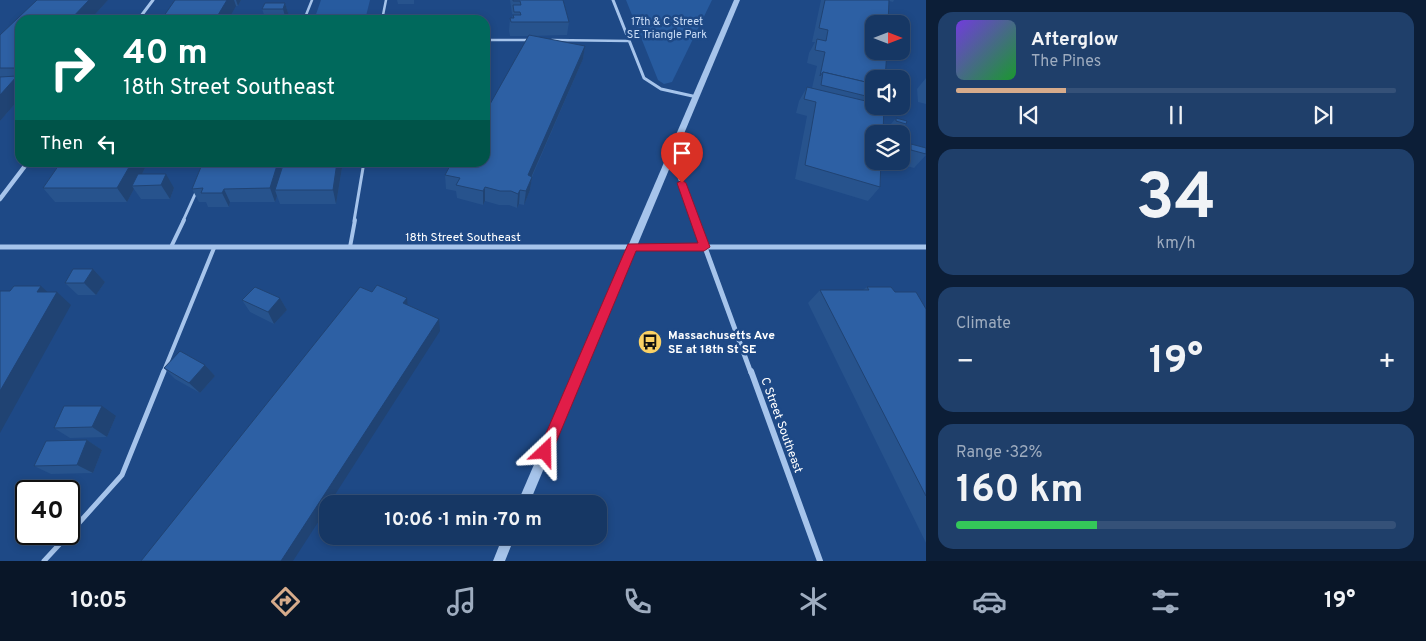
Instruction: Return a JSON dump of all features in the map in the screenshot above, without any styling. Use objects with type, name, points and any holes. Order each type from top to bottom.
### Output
[{"type":"street","points":[[142,15],[153,0]]},
{"type":"street","points":[[613,0],[642,74],[648,82],[661,88],[696,97]]},
{"type":"street","points":[[527,495],[737,0]]},
{"type":"street","name":"C Street Southeast","points":[[672,156],[820,561]]},
{"type":"street","points":[[0,199],[24,167]]},
{"type":"street","name":"18th Street Southeast","points":[[0,247],[926,247]]},
{"type":"street","points":[[499,561],[506,545]]},
{"type":"lane","points":[[306,15],[312,0]]},
{"type":"lane","points":[[383,15],[386,0]]},
{"type":"lane","points":[[490,40],[534,40]]},
{"type":"lane","points":[[544,40],[629,41]]},
{"type":"lane","points":[[350,247],[363,167]]},
{"type":"lane","points":[[171,247],[198,188]]},
{"type":"lane","points":[[80,522],[122,474],[214,248]]},
{"type":"lane","points":[[44,561],[59,545]]},
{"type":"green space","points":[[321,0],[370,0],[366,15],[316,15]]},
{"type":"green space","name":"17th & C Street SE Triangle Park","points":[[626,0],[712,0],[672,82],[664,84],[658,80]]},
{"type":"building","points":[[37,0],[89,0],[75,15],[21,15]]},
{"type":"building","points":[[175,0],[227,0],[218,15],[164,15]]},
{"type":"building","points":[[513,0],[563,0],[569,22],[511,22],[510,18],[514,18],[513,15],[521,15],[520,12],[514,12],[513,5],[521,5],[520,1]]},
{"type":"building","points":[[825,0],[889,0],[888,15],[865,15],[865,60],[886,60],[886,70],[865,70],[865,82],[823,72],[820,76],[825,52],[815,50],[817,39],[826,41],[828,30],[819,28]]},
{"type":"building","points":[[265,3],[285,3],[283,9],[262,9]]},
{"type":"building","points":[[15,21],[15,68],[0,68],[0,35]]},
{"type":"building","points":[[529,35],[585,46],[528,175],[532,177],[526,191],[520,190],[518,194],[485,187],[483,191],[456,185],[460,178],[445,175],[449,167],[490,167],[490,104]]},
{"type":"building","points":[[823,72],[865,82],[865,96],[821,85]]},
{"type":"building","points":[[15,76],[0,95],[0,77]]},
{"type":"building","points":[[807,87],[865,101],[865,115],[884,115],[883,125],[865,125],[865,170],[881,170],[880,187],[805,165],[816,102],[804,99]]},
{"type":"building","points":[[896,118],[907,121],[906,124],[896,121]]},
{"type":"building","points":[[911,144],[926,148],[926,154],[911,150]]},
{"type":"building","points":[[58,167],[129,167],[117,188],[43,188]]},
{"type":"building","points":[[201,167],[276,167],[270,188],[224,189],[222,193],[201,193],[203,188],[192,189]]},
{"type":"building","points":[[282,167],[336,167],[333,190],[275,190]]},
{"type":"building","points":[[138,174],[166,174],[161,185],[132,186]]},
{"type":"building","points":[[73,269],[93,269],[84,283],[65,283]]},
{"type":"building","points":[[377,285],[407,298],[403,303],[439,319],[324,495],[319,495],[319,503],[281,561],[141,561],[360,287],[372,292]]},
{"type":"building","points":[[14,286],[41,286],[37,292],[57,292],[0,391],[0,291],[10,291]]},
{"type":"building","points":[[255,287],[280,298],[268,312],[242,300]]},
{"type":"building","points":[[867,287],[891,287],[895,292],[916,292],[926,309],[926,496],[820,290],[869,290]]},
{"type":"building","points":[[180,351],[205,365],[189,383],[164,368]]},
{"type":"building","points":[[64,406],[102,406],[92,427],[54,428]]},
{"type":"building","points":[[87,440],[77,465],[34,466],[46,441]]},
{"type":"place","name":"Massachusetts Ave SE at 18th St SE","points":[[650,342]]},
{"type":"route","points":[[545,452],[632,247],[704,247],[682,183]]}]
